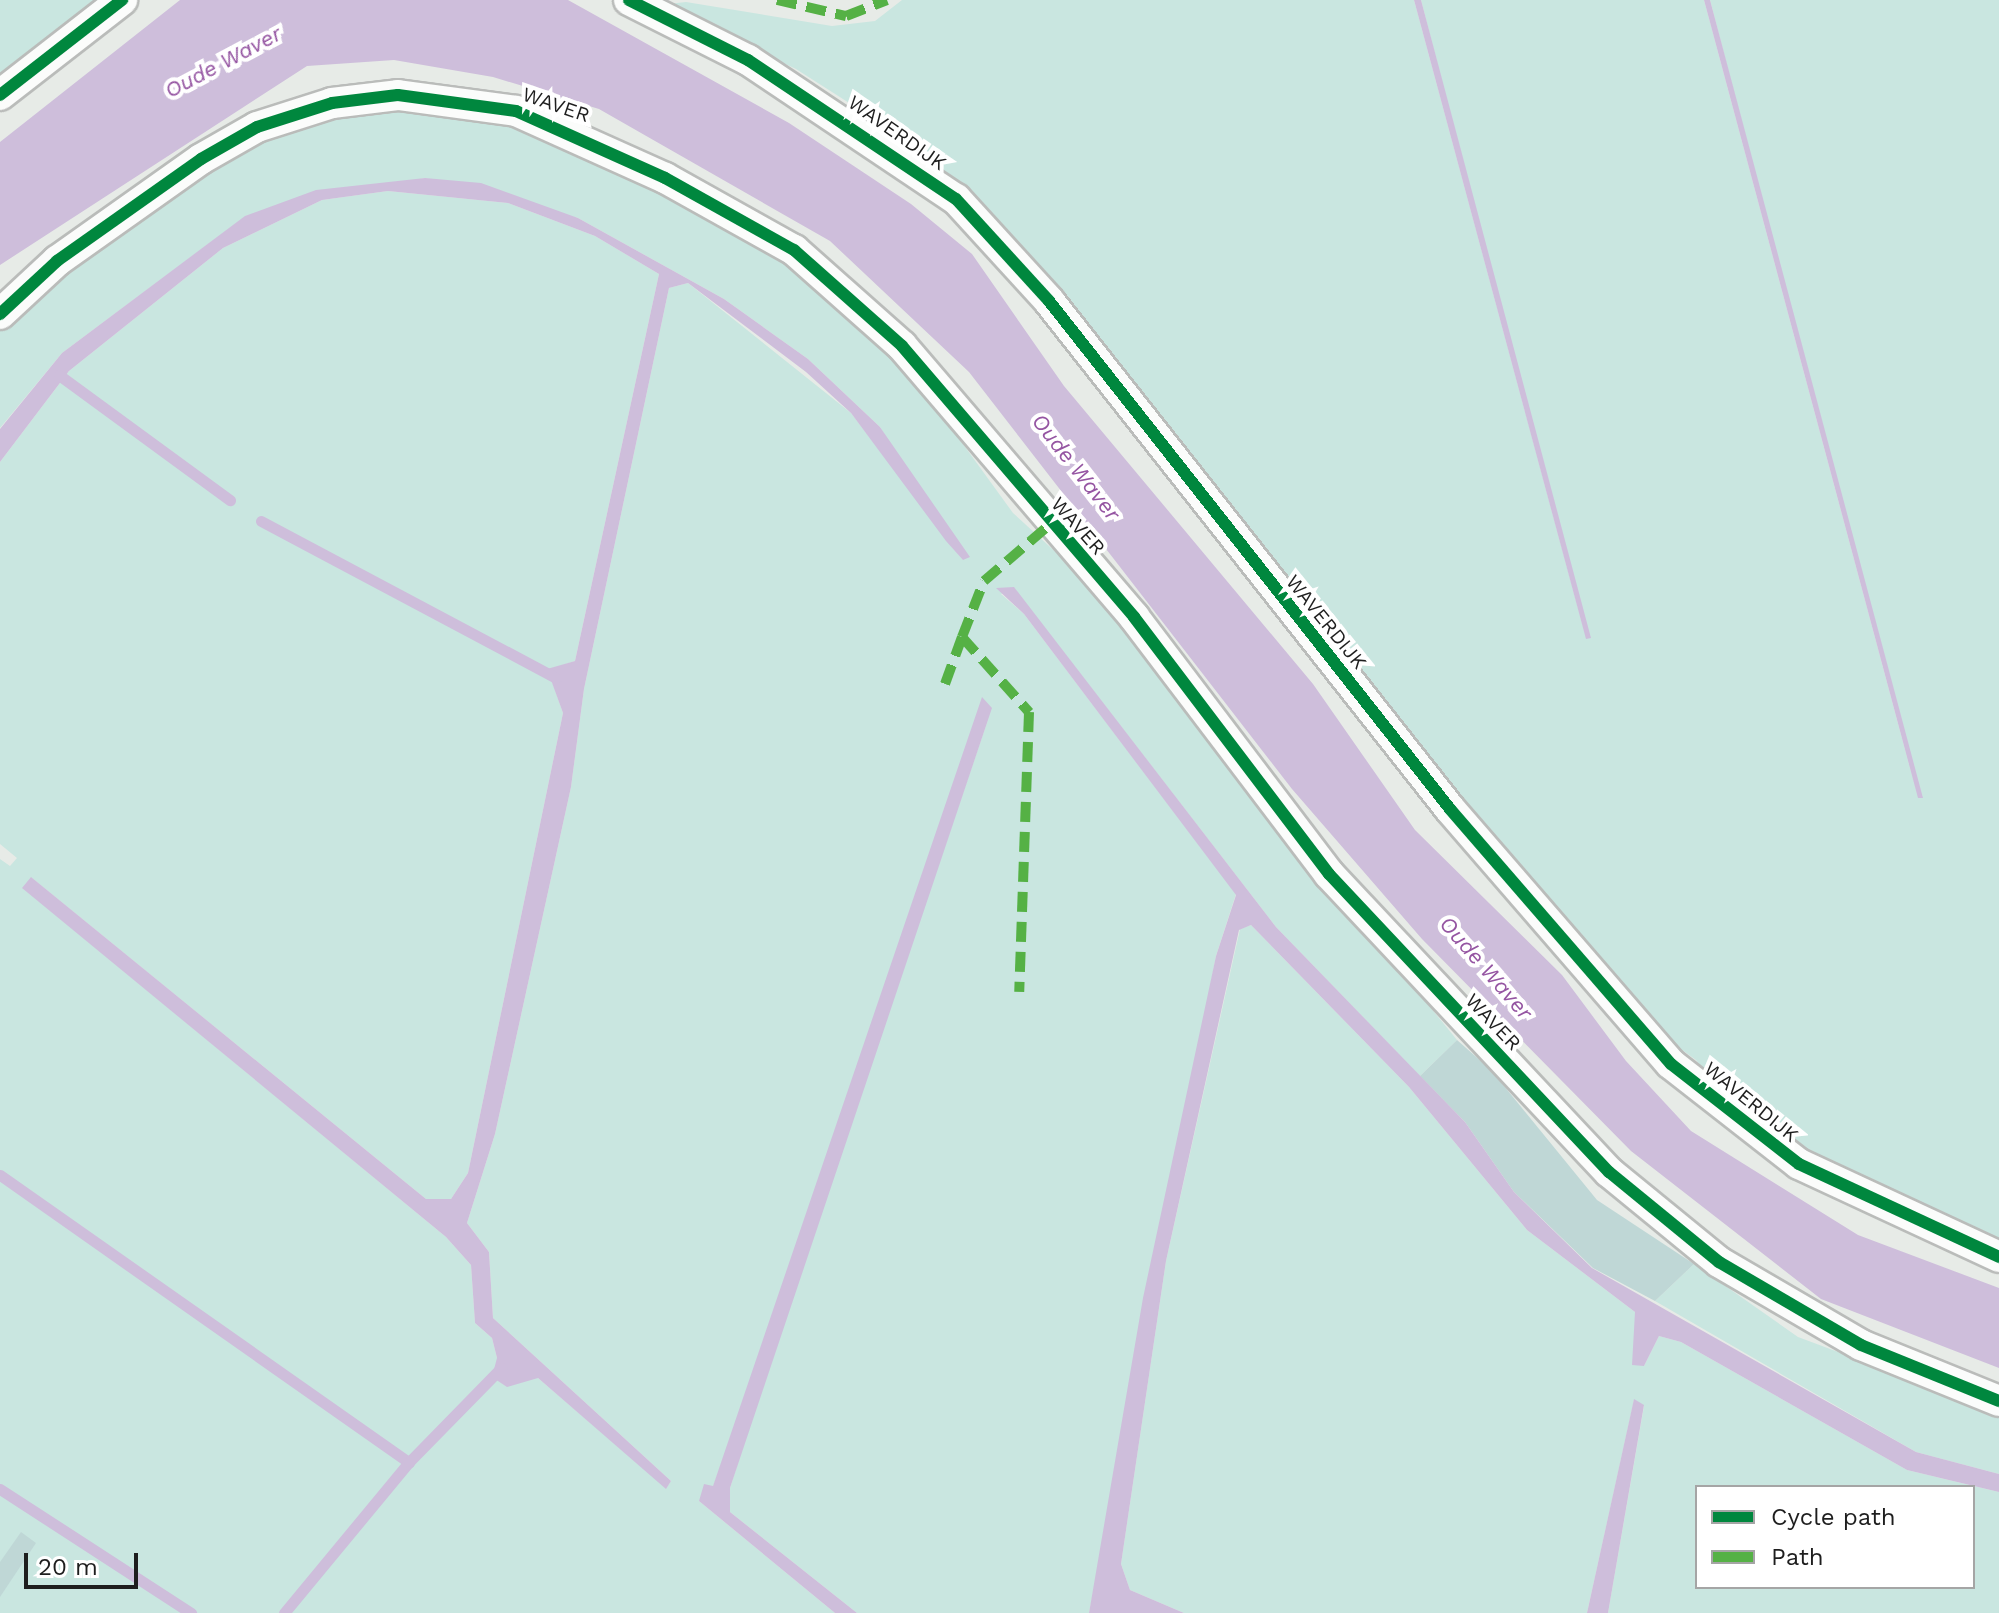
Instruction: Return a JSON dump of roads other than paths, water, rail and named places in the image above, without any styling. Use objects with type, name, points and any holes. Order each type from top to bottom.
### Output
[{"type":"street","points":[[0,95],[122,0]]},
{"type":"street","name":"WAVERDIJK","points":[[629,0],[841,116],[956,199],[1049,301],[1450,809],[1671,1064],[1799,1164],[1999,1257]]},
{"type":"street","name":"WAVER","points":[[0,314],[57,261],[201,159],[257,127],[332,103],[398,95],[503,108],[595,140],[665,178],[794,250],[902,346],[1134,617],[1329,874],[1609,1172],[1719,1262],[1861,1345],[1999,1401]]},
{"type":"water","name":"Oude Waver","points":[[180,0],[568,0],[789,123],[911,204],[972,254],[1064,386],[1313,684],[1415,830],[1562,975],[1626,1061],[1691,1131],[1858,1235],[1999,1288],[1999,1368],[1821,1299],[1631,1151],[1422,939],[1292,789],[969,372],[830,241],[599,109],[493,77],[394,60],[307,66],[0,265],[0,142]]},
{"type":"water","points":[[1414,0],[1421,0],[1591,638],[1586,639]]},
{"type":"water","points":[[1704,0],[1710,0],[1923,798],[1918,798]]},
{"type":"water","points":[[425,178],[481,183],[578,218],[724,299],[808,359],[880,427],[970,557],[963,560],[946,541],[851,413],[806,372],[688,283],[669,288],[584,689],[571,787],[495,1134],[467,1223],[489,1252],[493,1318],[671,1481],[666,1489],[538,1378],[507,1387],[492,1377],[497,1358],[492,1338],[475,1323],[471,1265],[446,1237],[22,888],[31,877],[426,1199],[451,1199],[468,1173],[563,713],[547,669],[575,661],[659,274],[595,236],[508,203],[388,191],[322,200],[223,248],[69,371],[0,462],[0,429],[62,353],[245,216],[316,190]]},
{"type":"water","points":[[1014,587],[1276,927],[1465,1122],[1514,1192],[1592,1268],[1916,1452],[1999,1474],[1999,1492],[1907,1470],[1681,1342],[1659,1336],[1644,1366],[1632,1365],[1635,1312],[1527,1230],[1409,1087],[1251,925],[1239,930],[1166,1261],[1121,1564],[1130,1590],[1184,1613],[1089,1613],[1143,1298],[1216,956],[1236,895],[1024,614],[996,588]]},
{"type":"water","points":[[982,697],[992,708],[730,1488],[730,1512],[857,1613],[835,1613],[699,1501],[704,1484],[713,1486]]},
{"type":"water","points":[[1634,1399],[1644,1405],[1608,1613],[1587,1613]]},
{"type":"waterway","points":[[59,375],[230,500]]},
{"type":"waterway","points":[[261,521],[556,678]]},
{"type":"waterway","points":[[0,1175],[409,1462]]},
{"type":"waterway","points":[[284,1613],[409,1462],[501,1368]]},
{"type":"waterway","points":[[0,1489],[191,1613]]}]
